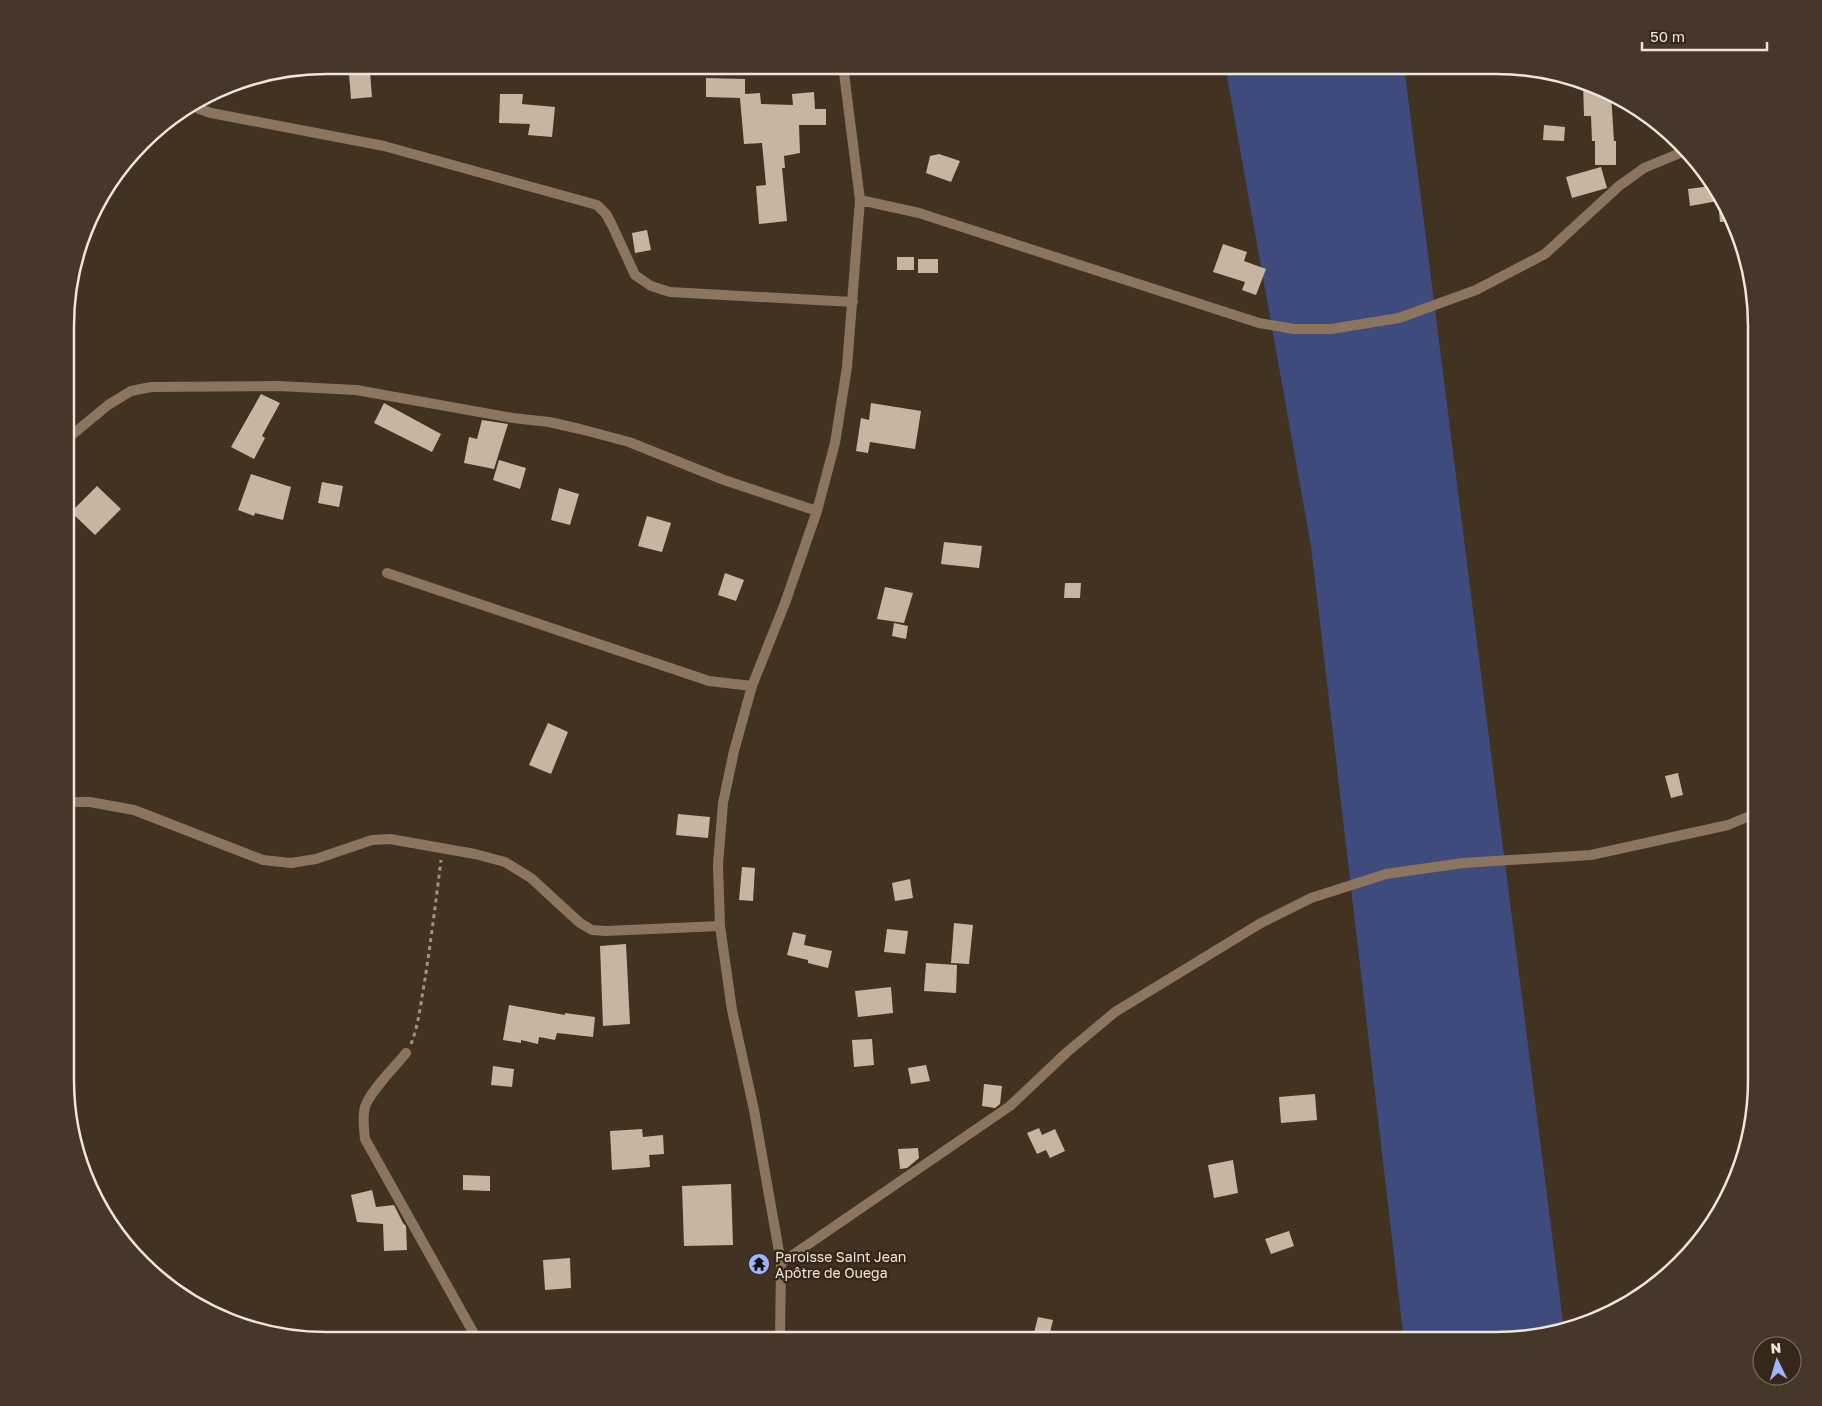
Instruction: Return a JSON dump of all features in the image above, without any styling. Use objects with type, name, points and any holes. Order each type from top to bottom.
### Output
[{"type":"street","points":[[780,1332],[781,1262],[754,1110],[732,1010],[720,926],[718,865],[723,803],[752,686],[785,603],[818,511],[835,443],[847,367],[860,200],[844,74]]},
{"type":"street","points":[[199,108],[211,113],[384,146],[597,205],[606,214],[612,225],[635,275],[650,286],[670,292],[853,302]]},
{"type":"street","points":[[860,200],[919,213],[1259,323],[1294,329],[1330,329],[1399,318],[1476,290],[1545,254],[1618,186],[1644,168],[1680,153]]},
{"type":"street","points":[[74,433],[116,400],[131,391],[151,387],[278,386],[356,390],[580,429],[629,442],[724,480],[818,511]]},
{"type":"street","points":[[387,573],[709,681],[752,686]]},
{"type":"street","points":[[74,802],[90,802],[134,810],[263,860],[291,863],[316,859],[372,840],[390,839],[475,854],[505,862],[531,878],[580,923],[592,930],[720,926]]},
{"type":"street","points":[[781,1262],[1010,1106],[1066,1053],[1115,1012],[1261,923],[1311,898],[1386,874],[1464,863],[1591,855],[1728,825],[1748,817]]},
{"type":"street","points":[[406,1053],[373,1091],[365,1106],[363,1120],[366,1139],[474,1332]]},
{"type":"path","points":[[406,1053],[414,1035],[422,996],[434,923],[442,849]]},
{"type":"shaded area","points":[[1227,74],[1405,74],[1562,1324],[1513,1332],[1403,1332],[1311,546]]},
{"type":"building","points":[[349,74],[370,74],[372,97],[351,99]]},
{"type":"building","points":[[706,78],[745,79],[745,94],[760,93],[761,104],[793,105],[792,94],[814,92],[815,109],[826,109],[826,125],[799,125],[800,153],[784,156],[785,168],[782,168],[787,221],[759,224],[756,186],[766,185],[762,143],[744,144],[740,98],[706,97]]},
{"type":"building","points":[[1583,89],[1611,102],[1614,141],[1616,141],[1616,165],[1595,165],[1595,141],[1592,141],[1591,116],[1584,116]]},
{"type":"building","points":[[500,94],[523,94],[522,104],[555,107],[552,137],[528,135],[530,124],[499,123]]},
{"type":"building","points":[[1544,125],[1565,127],[1564,141],[1543,140]]},
{"type":"building","points":[[939,154],[960,161],[951,182],[926,173],[930,156]]},
{"type":"building","points":[[1601,167],[1607,188],[1572,198],[1566,177]]},
{"type":"building","points":[[1706,187],[1716,201],[1690,206],[1688,189]]},
{"type":"building","points":[[1719,207],[1726,222],[1720,222]]},
{"type":"building","points":[[647,230],[651,250],[635,253],[632,233]]},
{"type":"building","points":[[1223,244],[1247,252],[1244,261],[1266,269],[1256,295],[1242,290],[1245,282],[1213,272]]},
{"type":"building","points":[[897,257],[914,257],[914,270],[897,270]]},
{"type":"building","points":[[918,259],[938,259],[938,273],[918,273]]},
{"type":"building","points":[[261,394],[280,403],[262,436],[265,438],[254,459],[231,447]]},
{"type":"building","points":[[384,403],[441,434],[432,452],[374,423]]},
{"type":"building","points":[[871,403],[921,411],[915,449],[870,442],[868,453],[856,451],[861,418],[869,420]]},
{"type":"building","points":[[482,420],[508,424],[494,469],[464,463],[469,437],[477,439]]},
{"type":"building","points":[[499,460],[526,468],[520,489],[493,480]]},
{"type":"building","points":[[251,474],[291,487],[283,520],[255,513],[254,516],[238,510]]},
{"type":"building","points":[[322,482],[343,486],[339,507],[318,503]]},
{"type":"building","points":[[97,486],[121,509],[95,535],[74,515],[74,509]]},
{"type":"building","points":[[559,488],[579,494],[570,525],[551,520]]},
{"type":"building","points":[[647,516],[671,523],[662,552],[638,546]]},
{"type":"building","points":[[944,542],[982,546],[979,568],[941,564]]},
{"type":"building","points":[[725,573],[744,580],[736,601],[718,595]]},
{"type":"building","points":[[1065,583],[1081,583],[1080,598],[1064,598]]},
{"type":"building","points":[[885,587],[913,593],[904,623],[877,619]]},
{"type":"building","points":[[894,623],[908,626],[906,639],[892,636]]},
{"type":"building","points":[[548,723],[568,732],[551,774],[529,765]]},
{"type":"building","points":[[1678,773],[1683,795],[1671,798],[1665,776]]},
{"type":"building","points":[[678,814],[710,817],[708,838],[676,835]]},
{"type":"building","points":[[742,867],[755,868],[753,901],[739,900]]},
{"type":"building","points":[[910,879],[913,898],[895,901],[892,883]]},
{"type":"building","points":[[954,923],[973,925],[969,964],[951,963]]},
{"type":"building","points":[[887,929],[908,931],[905,954],[884,952]]},
{"type":"building","points":[[793,932],[806,935],[804,945],[832,951],[828,968],[808,963],[808,960],[787,955]]},
{"type":"building","points":[[626,944],[630,1024],[603,1026],[600,946]]},
{"type":"building","points":[[926,963],[957,965],[956,993],[924,991]]},
{"type":"building","points":[[891,987],[893,1013],[858,1017],[855,991]]},
{"type":"building","points":[[509,1005],[565,1015],[565,1013],[595,1017],[593,1037],[557,1033],[555,1040],[539,1037],[538,1044],[521,1040],[521,1043],[503,1040]]},
{"type":"building","points":[[872,1039],[874,1065],[854,1067],[852,1040]]},
{"type":"building","points":[[926,1065],[930,1081],[911,1084],[908,1068]]},
{"type":"building","points":[[493,1066],[514,1069],[512,1087],[491,1085]]},
{"type":"building","points":[[984,1084],[1002,1086],[1000,1104],[995,1108],[982,1106]]},
{"type":"building","points":[[1315,1094],[1317,1120],[1281,1123],[1279,1097]]},
{"type":"building","points":[[1039,1128],[1042,1135],[1055,1129],[1065,1151],[1050,1158],[1046,1150],[1037,1154],[1027,1133]]},
{"type":"building","points":[[642,1129],[643,1137],[663,1135],[664,1154],[649,1155],[650,1167],[612,1170],[610,1131]]},
{"type":"building","points":[[918,1148],[919,1158],[907,1168],[900,1169],[898,1149]]},
{"type":"building","points":[[1233,1160],[1238,1193],[1214,1198],[1208,1165]]},
{"type":"building","points":[[463,1175],[490,1176],[490,1191],[463,1190]]},
{"type":"building","points":[[731,1184],[733,1245],[684,1246],[682,1186]]},
{"type":"building","points":[[372,1190],[376,1207],[394,1205],[406,1226],[407,1250],[384,1251],[383,1224],[357,1222],[351,1195]]},
{"type":"building","points":[[1289,1231],[1294,1246],[1271,1254],[1265,1239]]},
{"type":"building","points":[[570,1258],[571,1288],[545,1290],[543,1260]]},
{"type":"building","points":[[1038,1317],[1053,1320],[1050,1332],[1034,1332]]},
{"type":"place","name":"Paroisse Saint Jean Apôtre de Ouega","points":[[759,1264]]}]
